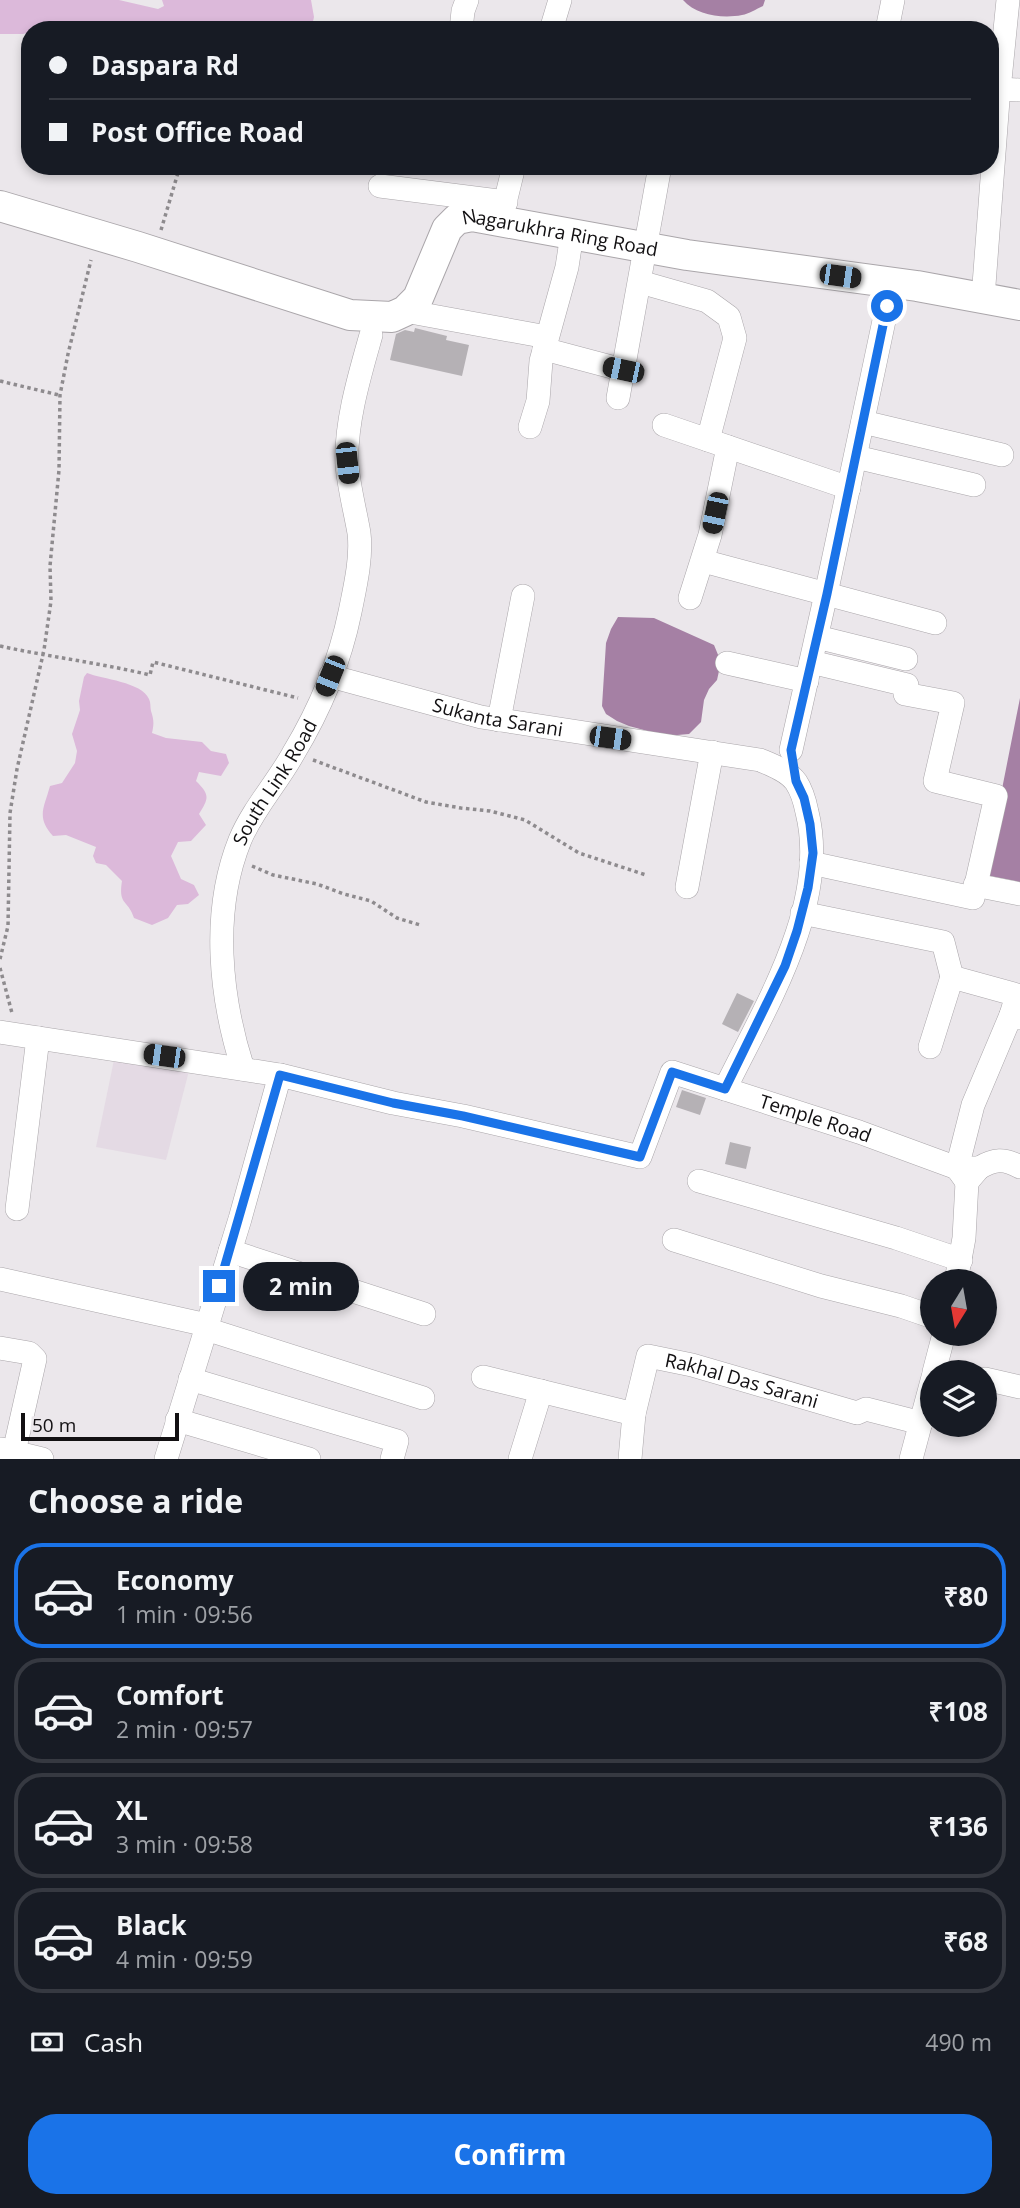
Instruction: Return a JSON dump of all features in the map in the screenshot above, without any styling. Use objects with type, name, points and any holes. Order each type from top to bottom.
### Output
[{"type":"main road","points":[[0,206],[380,320]]},
{"type":"main road","name":"Nagarukhra Ring Road","points":[[380,320],[418,298],[447,229],[457,219],[503,211],[572,234],[646,248],[892,283],[1020,305]]},
{"type":"street","points":[[462,21],[467,0]]},
{"type":"street","points":[[540,0],[546,21]]},
{"type":"street","points":[[552,21],[560,0]]},
{"type":"street","points":[[889,21],[893,0]]},
{"type":"street","points":[[999,127],[1009,90],[1008,0]]},
{"type":"street","points":[[380,186],[503,211],[512,175]]},
{"type":"street","points":[[618,398],[658,175]]},
{"type":"street","points":[[983,298],[991,175]]},
{"type":"street","points":[[530,427],[538,401],[541,361],[567,267],[572,234]]},
{"type":"street","points":[[640,282],[707,301],[729,317],[735,338],[718,443],[710,535],[690,598]]},
{"type":"street","points":[[725,1089],[785,966],[802,913],[811,863],[810,824],[804,798],[796,781],[791,750],[827,594],[892,283]]},
{"type":"street","points":[[380,320],[545,343],[623,370]]},
{"type":"street","name":"South Link Road","points":[[243,1069],[233,1037],[222,951],[230,870],[240,839],[294,753],[318,704],[350,614],[358,569],[359,536],[347,463],[351,416],[380,320]]},
{"type":"street","points":[[863,422],[1002,455]]},
{"type":"street","points":[[664,425],[849,488]]},
{"type":"street","points":[[856,457],[974,485]]},
{"type":"street","points":[[703,561],[934,623]]},
{"type":"street","points":[[499,720],[523,596]]},
{"type":"street","points":[[817,637],[905,659]]},
{"type":"street","points":[[727,663],[907,685],[905,694],[953,704],[935,781],[996,796],[972,898],[811,863]]},
{"type":"street","name":"Sukanta Sarani","points":[[330,676],[499,720],[760,760],[780,769],[796,781]]},
{"type":"street","points":[[760,760],[774,761],[791,750]]},
{"type":"street","points":[[687,887],[712,752]]},
{"type":"street","points":[[975,885],[1020,894]]},
{"type":"street","points":[[802,913],[943,942],[951,977],[930,1047]]},
{"type":"street","points":[[951,977],[1017,995],[1016,1016],[973,1105],[998,1164],[967,1213],[959,1269]]},
{"type":"street","points":[[0,1032],[280,1075],[230,1251],[166,1459]]},
{"type":"street","points":[[17,1209],[34,1037]]},
{"type":"street","name":"Temple Road","points":[[280,1075],[393,1103],[640,1157],[672,1072],[859,1132],[998,1164]]},
{"type":"street","points":[[699,1181],[896,1238],[957,1269]]},
{"type":"street","points":[[674,1240],[821,1286],[920,1313]]},
{"type":"street","points":[[230,1251],[424,1314]]},
{"type":"street","points":[[0,1279],[207,1327],[423,1398]]},
{"type":"street","points":[[0,1348],[29,1353],[35,1359],[7,1450],[42,1459]]},
{"type":"street","name":"Rakhal Das Sarani","points":[[634,1414],[649,1356],[692,1365],[857,1413],[866,1409],[920,1423]]},
{"type":"street","points":[[483,1377],[634,1414],[631,1459]]},
{"type":"street","points":[[190,1379],[397,1441],[392,1459]]},
{"type":"street","points":[[997,1382],[1020,1387]]},
{"type":"street","points":[[520,1459],[541,1391]]},
{"type":"street","points":[[177,1420],[309,1459]]},
{"type":"street","points":[[911,1459],[920,1427]]},
{"type":"path","points":[[155,252],[177,175]]},
{"type":"path","points":[[0,960],[8,926],[10,813],[17,769],[43,655],[51,601],[50,566],[59,470],[60,395],[97,235]]},
{"type":"path","points":[[0,381],[60,395]]},
{"type":"path","points":[[0,646],[98,663],[150,676],[153,662],[318,704]]},
{"type":"path","points":[[294,753],[426,802],[490,811],[525,820],[579,853],[646,875]]},
{"type":"path","points":[[234,859],[273,875],[317,884],[371,901],[397,918],[420,925]]},
{"type":"path","points":[[0,968],[11,1012],[17,1024],[34,1037]]},
{"type":"shaded area","points":[[0,0],[119,0],[158,9],[164,6],[162,0],[311,0],[314,17],[313,21],[21,21],[21,34],[0,34]]},
{"type":"shaded area","points":[[683,0],[765,0],[763,6],[750,13],[726,16],[710,15]]},
{"type":"shaded area","points":[[618,617],[654,618],[714,645],[721,662],[717,680],[704,700],[701,722],[689,734],[666,736],[629,726],[606,714],[602,706],[606,643]]},
{"type":"shaded area","points":[[87,673],[130,685],[145,693],[150,700],[152,733],[166,738],[202,742],[211,751],[226,754],[229,763],[221,776],[199,772],[196,781],[206,797],[199,814],[206,825],[191,841],[178,842],[171,856],[181,879],[194,885],[199,895],[188,904],[177,905],[168,918],[152,925],[134,918],[122,899],[122,881],[106,865],[96,863],[93,856],[96,847],[66,835],[53,836],[43,818],[50,786],[62,783],[75,763],[77,751],[72,734]]},
{"type":"shaded area","points":[[1020,698],[1020,882],[985,875]]},
{"type":"shaded area","points":[[115,1055],[191,1063],[166,1160],[96,1147]]},
{"type":"building","points":[[415,328],[447,336],[446,340],[469,345],[462,376],[390,360],[396,334],[405,330],[414,332]]},
{"type":"building","points":[[737,993],[754,1001],[738,1032],[722,1024]]},
{"type":"building","points":[[682,1090],[706,1098],[700,1115],[676,1107]]},
{"type":"building","points":[[730,1142],[751,1147],[746,1169],[725,1164]]},
{"type":"route","points":[[219,1286],[280,1075],[393,1103],[463,1116],[640,1157],[672,1072],[725,1089],[785,966],[808,888],[813,853],[810,824],[804,798],[796,781],[791,750],[827,594],[887,306]]}]
